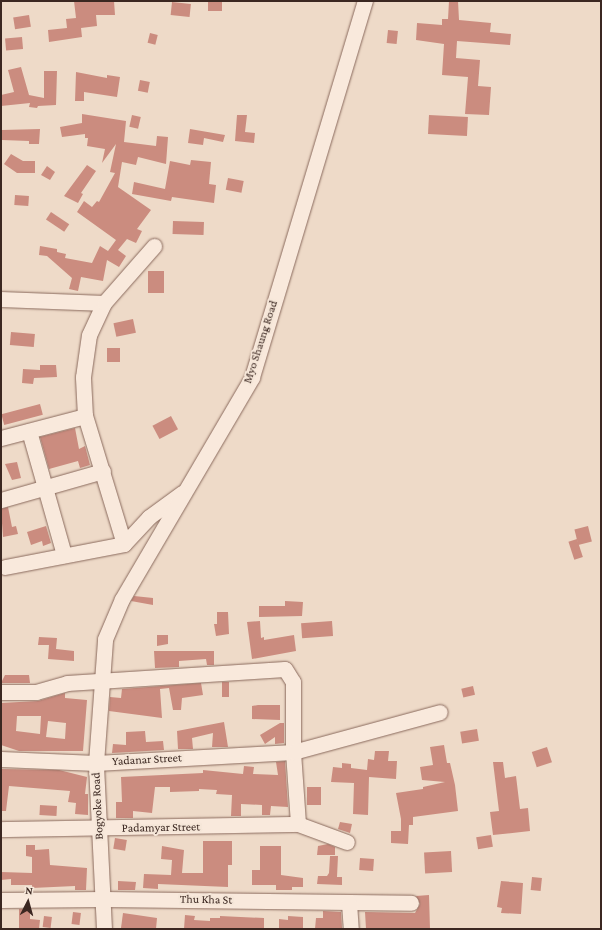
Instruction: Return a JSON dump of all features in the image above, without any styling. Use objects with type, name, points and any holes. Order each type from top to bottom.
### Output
[{"type":"street","name":"Myo Shaung Road","points":[[102,682],[105,639],[122,600],[189,488],[252,377],[365,1]]},
{"type":"street","points":[[124,544],[85,416],[83,377],[89,335],[104,304],[154,246]]},
{"type":"street","points":[[1,299],[104,304]]},
{"type":"street","points":[[1,438],[85,416]]},
{"type":"street","points":[[28,430],[43,488],[64,555]]},
{"type":"street","points":[[1,500],[103,471]]},
{"type":"street","points":[[5,567],[124,544],[149,517],[189,488]]},
{"type":"street","points":[[1,692],[36,692],[67,683],[102,682],[285,669],[293,682],[293,752],[298,824],[347,842]]},
{"type":"street","name":"Bogyoke Road","points":[[102,682],[96,763],[104,929]]},
{"type":"street","name":"Yadanar Street","points":[[1,759],[96,763],[293,752],[440,712]]},
{"type":"street","name":"Padamyar Street","points":[[1,829],[100,829],[298,824]]},
{"type":"street","name":"Thu Kha St","points":[[1,900],[103,899],[410,903]]},
{"type":"street","points":[[349,902],[351,929]]},
{"type":"building","points":[[74,1],[114,1],[115,15],[96,15],[97,26],[81,28],[82,37],[49,42],[48,30],[67,28],[66,19],[76,18]]},
{"type":"building","points":[[208,1],[222,1],[222,11],[208,11]]},
{"type":"building","points":[[449,1],[458,1],[459,20],[491,23],[490,32],[511,34],[510,45],[457,41],[456,58],[480,60],[478,86],[491,87],[489,115],[465,114],[468,77],[442,75],[444,44],[416,40],[417,23],[442,25],[442,19],[448,19]]},
{"type":"building","points":[[172,2],[191,4],[190,17],[171,15]]},
{"type":"building","points":[[29,15],[31,27],[15,29],[13,18]]},
{"type":"building","points":[[388,30],[398,31],[397,44],[387,43]]},
{"type":"building","points":[[150,33],[158,35],[155,45],[148,43]]},
{"type":"building","points":[[22,37],[23,49],[6,50],[5,38]]},
{"type":"building","points":[[21,67],[29,95],[44,98],[44,71],[57,71],[56,105],[38,106],[37,108],[29,107],[30,103],[1,106],[1,95],[14,92],[8,70]]},
{"type":"building","points":[[76,72],[107,78],[107,75],[120,77],[117,97],[84,92],[84,101],[75,101]]},
{"type":"building","points":[[140,80],[150,82],[148,93],[138,91]]},
{"type":"building","points":[[82,114],[126,121],[124,142],[156,146],[157,136],[168,137],[166,164],[138,157],[136,165],[122,162],[118,187],[151,210],[137,229],[142,231],[136,243],[127,239],[118,250],[126,256],[119,267],[107,260],[103,281],[81,277],[78,291],[69,289],[72,278],[47,256],[39,255],[40,246],[57,249],[57,252],[66,254],[65,258],[92,263],[100,246],[108,251],[116,240],[77,212],[84,201],[92,207],[97,201],[99,202],[115,173],[110,172],[116,144],[102,163],[105,149],[87,146],[88,138],[85,138],[85,134],[62,137],[60,127],[82,123]]},
{"type":"building","points":[[132,115],[141,117],[138,129],[129,127]]},
{"type":"building","points":[[237,115],[247,115],[245,132],[255,133],[254,143],[235,141]]},
{"type":"building","points":[[429,115],[468,117],[467,136],[428,134]]},
{"type":"building","points":[[40,129],[39,144],[29,144],[29,141],[2,140],[2,130]]},
{"type":"building","points":[[190,129],[225,135],[223,142],[204,138],[203,145],[188,143]]},
{"type":"building","points":[[11,154],[23,161],[35,161],[35,173],[17,173],[4,164]]},
{"type":"building","points":[[191,160],[211,162],[209,184],[216,185],[214,203],[172,197],[171,201],[132,194],[134,182],[165,189],[170,161],[190,165]]},
{"type":"building","points":[[87,165],[96,171],[81,193],[83,194],[78,203],[64,196]]},
{"type":"building","points":[[47,166],[55,172],[50,180],[41,175]]},
{"type":"building","points":[[228,178],[244,181],[241,193],[226,190]]},
{"type":"building","points":[[15,195],[29,196],[28,206],[14,205]]},
{"type":"building","points":[[51,212],[69,224],[64,232],[46,219]]},
{"type":"building","points":[[173,221],[204,222],[204,235],[173,234]]},
{"type":"building","points":[[148,271],[164,271],[164,293],[148,293]]},
{"type":"building","points":[[133,319],[136,333],[116,337],[113,323]]},
{"type":"building","points":[[11,332],[35,334],[34,347],[10,345]]},
{"type":"building","points":[[107,348],[120,348],[120,362],[107,362]]},
{"type":"building","points":[[40,365],[56,365],[57,377],[34,378],[33,384],[22,383],[23,369],[40,370]]},
{"type":"building","points":[[40,404],[43,415],[4,425],[1,414]]},
{"type":"building","points":[[171,416],[178,429],[160,439],[152,426]]},
{"type":"building","points":[[75,428],[79,449],[85,446],[90,465],[80,468],[78,461],[49,469],[40,437]]},
{"type":"building","points":[[17,462],[21,478],[12,480],[5,464]]},
{"type":"building","points":[[8,507],[12,527],[16,526],[18,534],[3,537],[1,509]]},
{"type":"building","points":[[46,526],[51,543],[43,546],[42,541],[31,545],[27,532]]},
{"type":"building","points":[[588,526],[592,542],[578,545],[574,529]]},
{"type":"building","points":[[577,539],[583,557],[574,560],[568,542]]},
{"type":"building","points":[[134,596],[153,598],[153,605],[131,601]]},
{"type":"building","points":[[285,601],[303,602],[302,616],[259,617],[259,606],[285,606]]},
{"type":"building","points":[[217,612],[228,612],[229,634],[216,636],[214,624],[217,624]]},
{"type":"building","points":[[260,621],[261,638],[264,637],[264,640],[294,635],[296,651],[252,659],[247,622]]},
{"type":"building","points":[[332,621],[333,636],[302,638],[301,623]]},
{"type":"building","points":[[157,635],[168,635],[168,644],[157,646]]},
{"type":"building","points":[[39,637],[57,638],[56,649],[74,651],[74,661],[48,659],[49,645],[38,645]]},
{"type":"building","points":[[154,651],[214,651],[214,665],[207,665],[206,659],[179,661],[179,667],[155,668]]},
{"type":"building","points":[[5,675],[29,675],[30,683],[1,683]]},
{"type":"building","points":[[222,682],[229,682],[229,697],[222,697]]},
{"type":"building","points":[[201,683],[203,695],[182,698],[181,710],[173,710],[169,688],[160,689],[162,718],[109,711],[110,697],[121,698],[122,689]]},
{"type":"building","points":[[473,686],[475,695],[463,697],[461,689]]},
{"type":"building","points":[[65,693],[65,698],[87,700],[83,751],[19,751],[1,745],[1,703],[38,701]],"holes":[[[17,716],[41,716],[40,734],[16,731]],[[48,721],[66,723],[65,739],[46,737]]]},
{"type":"building","points":[[280,705],[280,720],[252,719],[252,706]]},
{"type":"building","points":[[224,722],[228,747],[212,747],[213,733],[192,738],[193,749],[178,749],[177,731]]},
{"type":"building","points":[[280,723],[284,723],[284,743],[275,744],[275,737],[265,744],[260,735]]},
{"type":"building","points":[[477,729],[479,741],[462,744],[460,732]]},
{"type":"building","points":[[145,731],[146,742],[163,741],[164,750],[112,753],[113,744],[126,745],[126,732]]},
{"type":"building","points":[[444,745],[447,763],[450,763],[455,785],[458,811],[413,817],[413,825],[409,825],[408,844],[391,843],[391,831],[401,831],[401,819],[396,793],[423,789],[423,787],[445,782],[422,780],[420,767],[433,765],[430,747]]},
{"type":"building","points":[[547,747],[552,762],[537,767],[532,752]]},
{"type":"building","points":[[375,751],[389,751],[388,761],[397,761],[396,779],[369,777],[368,815],[353,814],[354,783],[331,782],[333,767],[342,768],[342,763],[351,764],[351,768],[367,770],[368,759],[374,760]]},
{"type":"building","points":[[285,761],[288,807],[271,806],[270,815],[262,815],[262,805],[241,804],[241,816],[231,816],[232,795],[216,794],[217,790],[199,789],[199,791],[170,792],[170,787],[155,787],[152,813],[133,811],[133,818],[116,818],[116,802],[122,802],[121,777],[203,773],[203,770],[243,774],[244,766],[254,767],[253,774],[278,775],[276,762]]},
{"type":"building","points":[[493,762],[503,762],[505,778],[516,776],[520,809],[528,808],[530,831],[493,835],[490,812],[499,811]]},
{"type":"building","points":[[1,769],[59,770],[87,777],[85,794],[88,794],[88,815],[75,814],[76,803],[68,802],[70,791],[9,786],[6,811],[1,811]]},
{"type":"building","points":[[307,787],[321,787],[321,805],[307,805]]},
{"type":"building","points":[[40,805],[57,806],[56,816],[39,815]]},
{"type":"building","points":[[340,822],[352,824],[350,833],[338,829]]},
{"type":"building","points":[[491,835],[493,847],[478,849],[476,837]]},
{"type":"building","points":[[115,838],[127,840],[125,851],[113,849]]},
{"type":"building","points":[[203,841],[232,841],[232,865],[228,865],[228,887],[158,884],[158,889],[143,888],[144,874],[171,875],[172,860],[161,859],[162,846],[184,850],[182,873],[203,873]]},
{"type":"building","points":[[328,844],[335,847],[335,855],[317,855],[318,846]]},
{"type":"building","points":[[26,845],[35,845],[35,850],[49,849],[50,865],[87,868],[86,890],[75,890],[75,886],[32,888],[32,885],[11,885],[11,879],[1,880],[1,872],[32,873],[32,857],[26,856]]},
{"type":"building","points":[[260,846],[281,846],[281,875],[303,878],[303,887],[292,887],[292,890],[276,890],[276,885],[252,885],[252,870],[260,870]]},
{"type":"building","points":[[451,851],[452,872],[425,873],[424,852]]},
{"type":"building","points":[[330,856],[338,856],[337,877],[342,877],[342,885],[317,884],[318,876],[327,876],[329,873]]},
{"type":"building","points":[[360,858],[374,859],[373,871],[359,870]]},
{"type":"building","points":[[532,877],[542,878],[541,891],[531,890]]},
{"type":"building","points":[[118,881],[136,882],[135,890],[118,890]]},
{"type":"building","points":[[501,881],[523,883],[521,914],[501,913],[502,908],[497,907]]},
{"type":"building","points":[[429,895],[430,929],[366,929],[365,912],[415,913],[420,904],[416,896]]},
{"type":"building","points":[[19,909],[30,909],[30,919],[40,920],[39,929],[19,928]]},
{"type":"building","points":[[323,911],[341,912],[342,928],[315,929],[316,918],[323,918]]},
{"type":"building","points":[[73,912],[81,913],[79,925],[72,924]]},
{"type":"building","points":[[123,913],[157,918],[156,929],[121,928]]},
{"type":"building","points":[[185,915],[195,916],[194,920],[210,921],[210,918],[220,918],[220,916],[264,918],[264,929],[184,929]]},
{"type":"building","points":[[44,916],[52,917],[51,928],[43,927]]},
{"type":"building","points":[[288,916],[303,917],[303,929],[279,929],[279,919],[288,920]]}]
